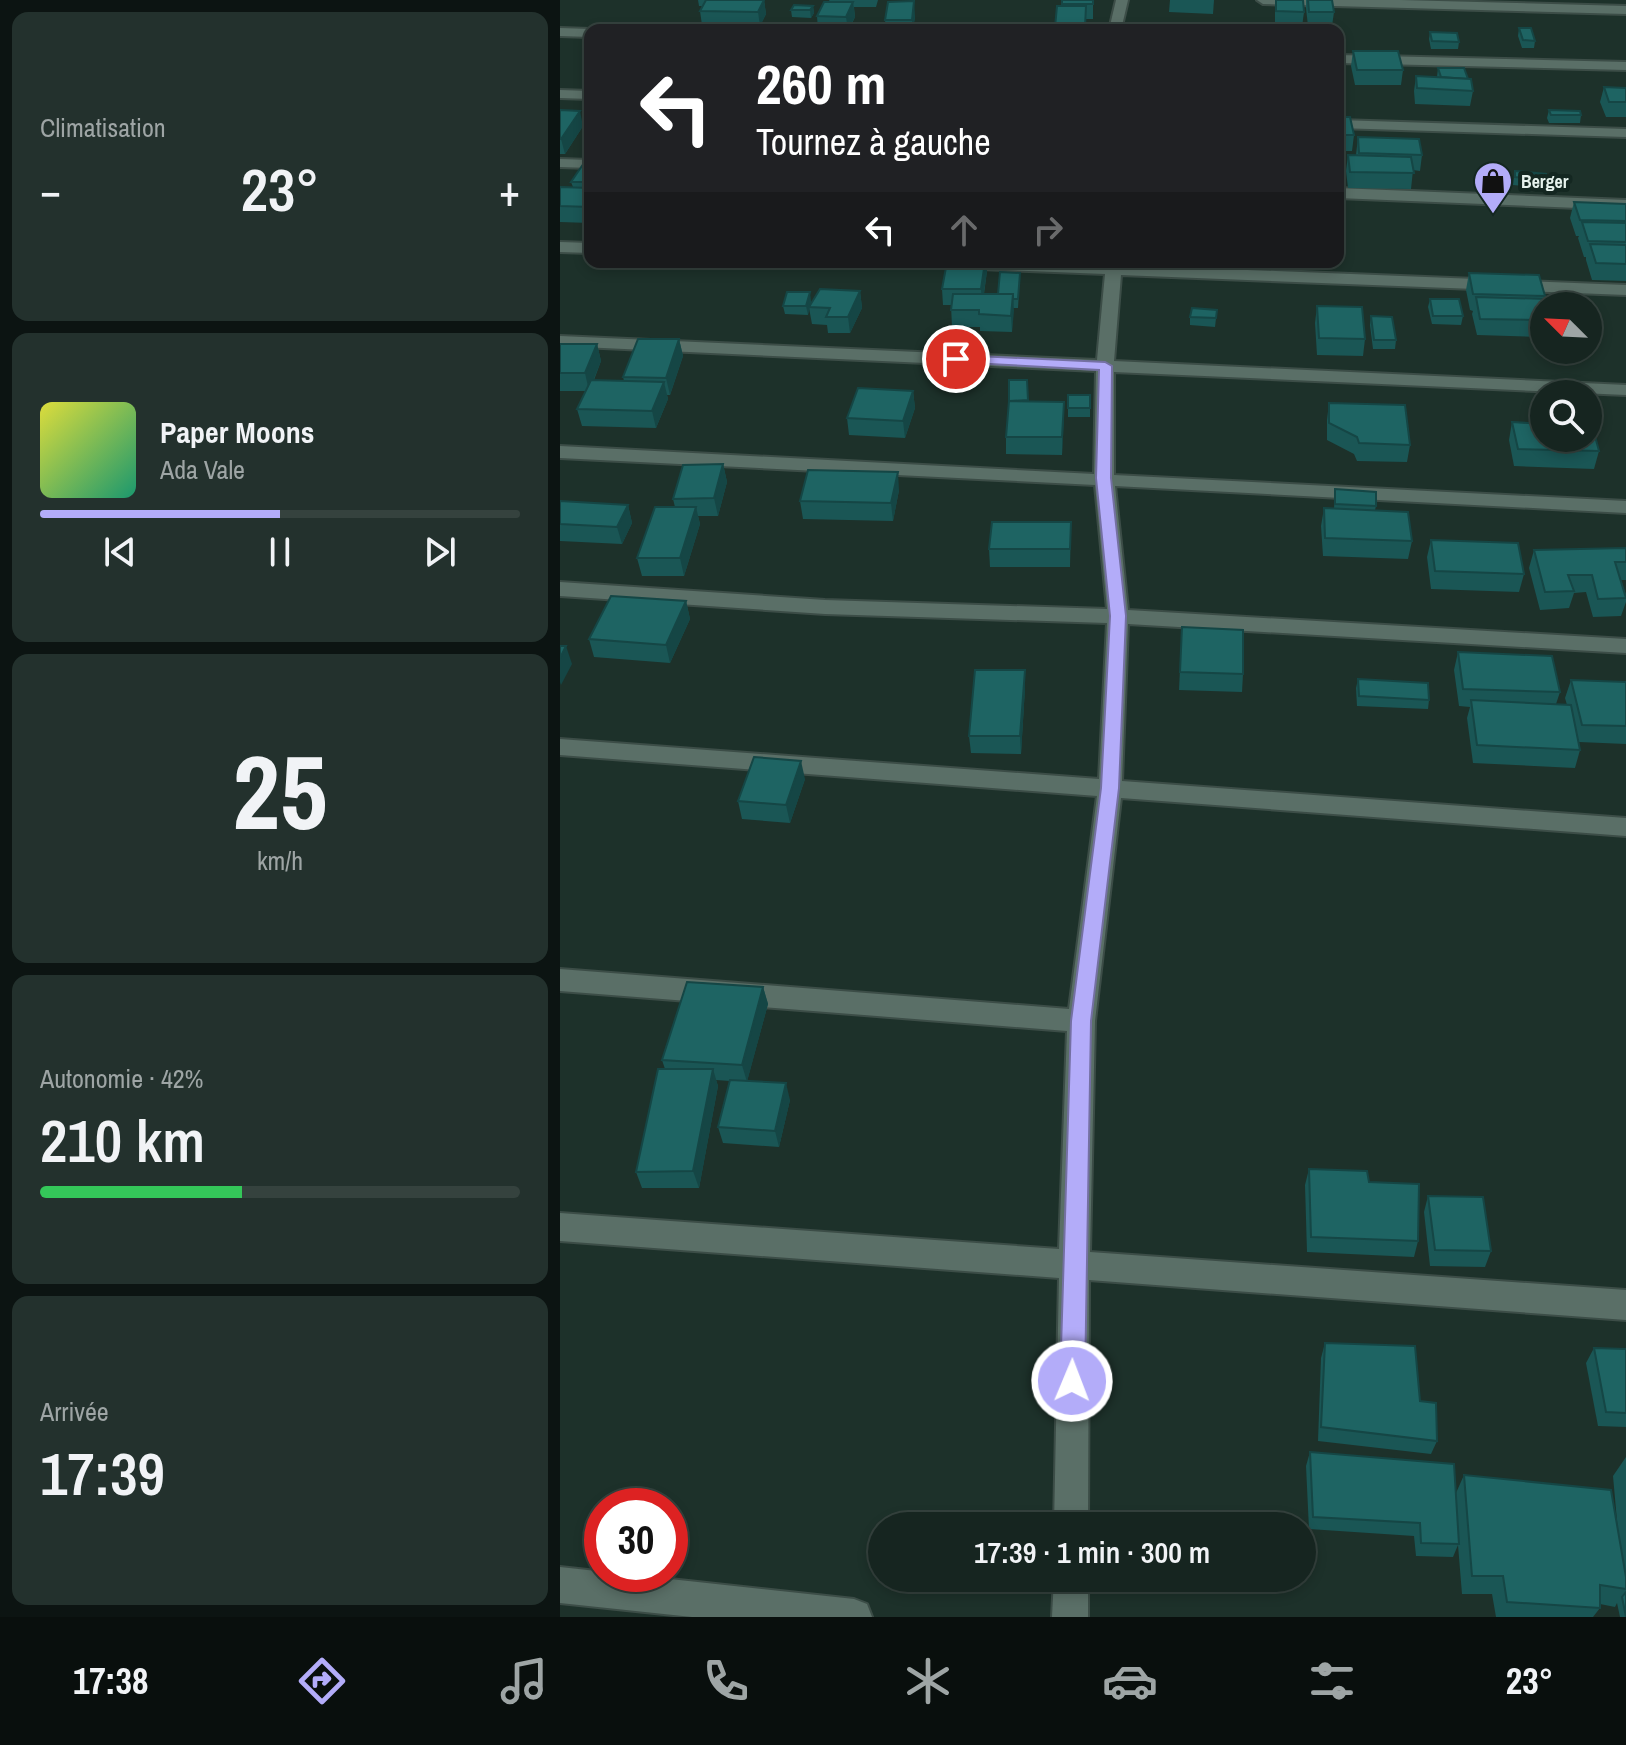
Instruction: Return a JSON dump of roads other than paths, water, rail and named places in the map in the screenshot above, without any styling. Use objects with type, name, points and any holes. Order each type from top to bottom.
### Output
[{"type":"street","points":[[1116,24],[1122,0]]},
{"type":"street","points":[[1263,0],[1626,10]]},
{"type":"street","points":[[560,32],[584,33]]},
{"type":"street","points":[[1344,59],[1626,66]]},
{"type":"street","points":[[560,94],[584,95]]},
{"type":"street","points":[[1344,124],[1626,133]]},
{"type":"street","points":[[560,163],[584,164]]},
{"type":"street","points":[[1344,193],[1626,205]]},
{"type":"street","points":[[560,247],[584,248]]},
{"type":"street","points":[[1071,1512],[1081,1021],[1110,788],[1118,616],[1104,478],[1105,366],[1113,268]]},
{"type":"street","points":[[1156,268],[1626,290]]},
{"type":"street","points":[[560,341],[1626,390]]},
{"type":"street","points":[[560,452],[1626,507]]},
{"type":"street","points":[[560,589],[825,607],[1118,616],[1626,646]]},
{"type":"street","points":[[560,747],[1626,827]]},
{"type":"street","points":[[560,980],[1081,1021]]},
{"type":"street","points":[[560,1227],[1626,1305]]},
{"type":"street","points":[[560,1585],[854,1617]]},
{"type":"street","points":[[1070,1617],[1071,1592]]},
{"type":"place","name":"Berger","points":[[1493,215]]}]
